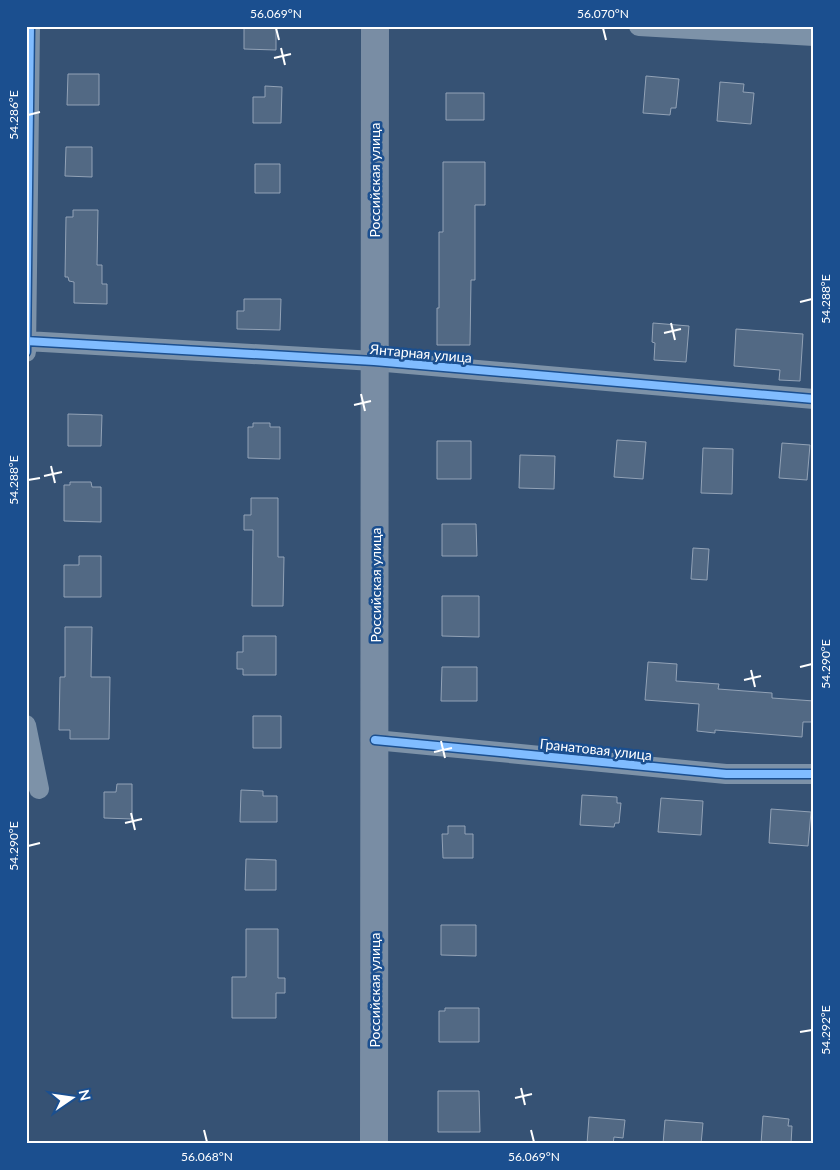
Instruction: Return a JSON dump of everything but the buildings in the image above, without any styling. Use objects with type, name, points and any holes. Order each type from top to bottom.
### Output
[{"type":"main road","name":"Российская улица","points":[[374,1144],[375,26]]},
{"type":"street","points":[[26,352],[30,26]]},
{"type":"street","points":[[639,26],[814,36]]},
{"type":"street","name":"Янтарная улица","points":[[26,341],[374,361],[814,399]]},
{"type":"street","points":[[26,725],[39,789]]},
{"type":"street","name":"Гранатовая улица","points":[[375,740],[726,774],[814,774]]},
{"type":"cycle path","points":[[26,352],[30,26]]},
{"type":"cycle path","points":[[26,341],[374,361],[814,399]]},
{"type":"cycle path","points":[[375,740],[726,774],[814,774]]}]
